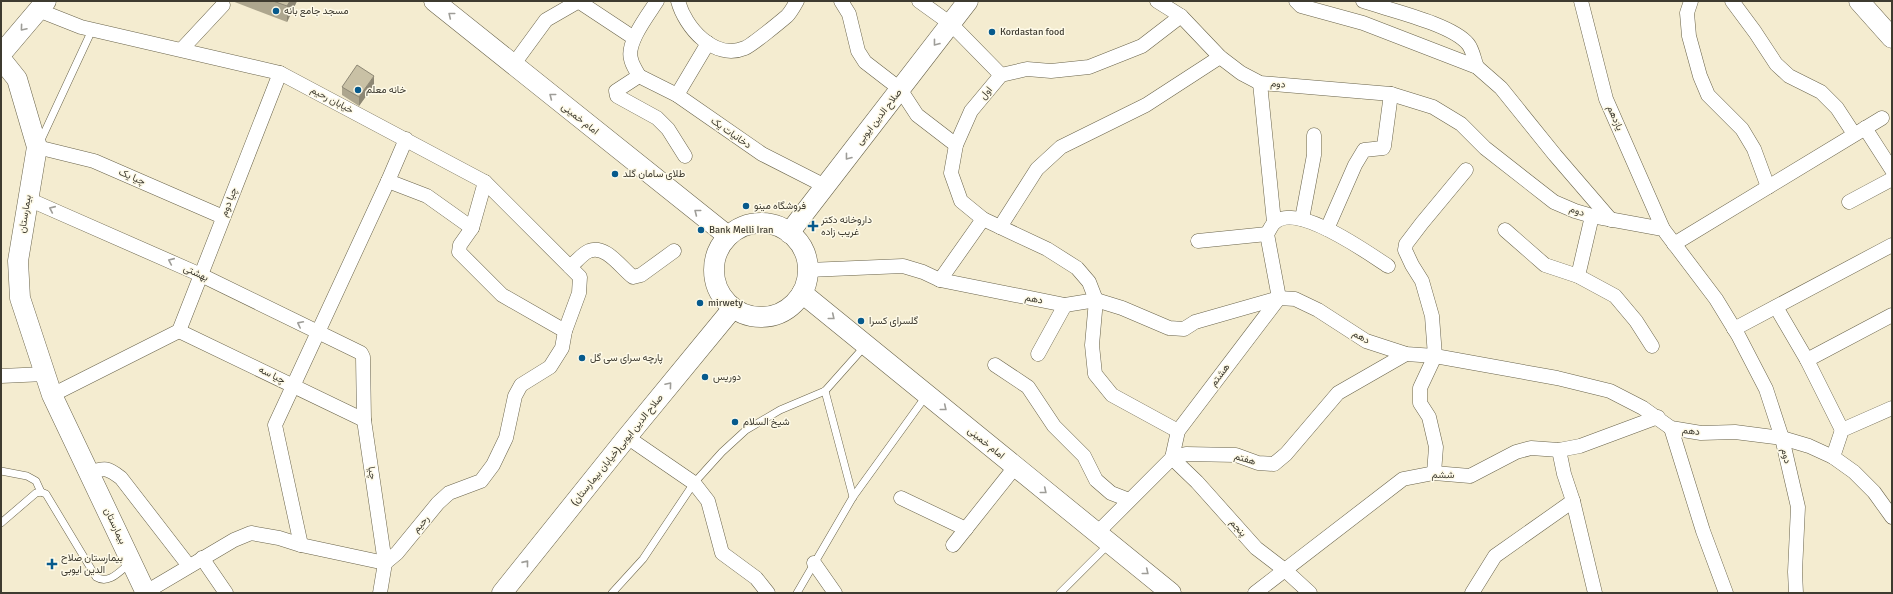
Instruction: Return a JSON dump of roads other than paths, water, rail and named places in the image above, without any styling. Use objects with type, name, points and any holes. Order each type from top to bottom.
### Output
[{"type":"main road","name":"امام خمینی","points":[[434,1],[728,236]]},
{"type":"main road","name":"صلاح الدین ایوبی","points":[[789,233],[968,1]]},
{"type":"main road","points":[[1859,1],[1892,38]]},
{"type":"main road","points":[[1,54],[42,6]]},
{"type":"main road","name":"بیمارستان","points":[[1,59],[17,79],[37,146],[18,260],[20,298],[52,395],[146,593]]},
{"type":"main road","points":[[758,223],[774,226],[789,233],[803,249],[808,270],[802,293],[794,303],[784,311],[771,316],[758,317],[745,314],[733,308],[723,299],[717,287],[714,273],[717,253],[728,236],[747,225],[758,223]]},
{"type":"main road","name":"امام خمینی","points":[[802,293],[1171,593]]},
{"type":"main road","name":"صلاح الدین ایوبی(خیابان بیمارستان)","points":[[502,593],[733,308]]},
{"type":"street","points":[[513,65],[546,20],[578,1],[634,38]]},
{"type":"street","points":[[656,1],[634,38],[630,50],[630,59],[639,76],[616,91],[617,96],[657,118],[668,129],[685,156]]},
{"type":"street","points":[[678,1],[681,13],[692,31],[708,43],[726,51],[745,48],[788,15],[797,1]]},
{"type":"street","points":[[841,1],[849,14],[858,51],[864,62],[900,89],[917,115],[956,145]]},
{"type":"street","points":[[919,1],[951,24],[1001,75],[1027,69],[1051,71],[1089,67],[1142,46],[1181,16]]},
{"type":"street","name":"دوم","points":[[1157,1],[1181,16],[1220,57],[1241,73],[1260,83],[1391,94],[1433,107],[1461,124],[1485,148],[1554,202],[1592,216],[1663,229],[1716,299],[1766,389],[1782,438],[1798,507],[1795,572],[1796,593]]},
{"type":"street","points":[[1296,1],[1301,6],[1363,23],[1477,67],[1501,88],[1555,155],[1611,220]]},
{"type":"street","points":[[1363,1],[1422,20],[1453,32],[1470,46],[1477,67]]},
{"type":"street","name":"یازدهم","points":[[1581,1],[1606,99],[1663,229]]},
{"type":"street","points":[[1691,1],[1687,13],[1689,36],[1700,76],[1708,95],[1742,129],[1754,149],[1768,187]]},
{"type":"street","points":[[1732,1],[1776,64],[1789,76],[1821,92],[1860,131],[1892,170]]},
{"type":"street","points":[[182,49],[223,5]]},
{"type":"street","name":"خیابان رحیم","points":[[42,6],[81,27],[182,49],[280,73],[485,182],[575,272]]},
{"type":"street","points":[[677,95],[708,43]]},
{"type":"street","points":[[1000,227],[1037,169],[1061,147],[1146,105],[1220,57]]},
{"type":"street","name":"چیا دوم","points":[[179,331],[280,73]]},
{"type":"street","name":"اول","points":[[1001,75],[971,111],[956,145],[951,173],[962,201],[983,219],[1047,249],[1077,268],[1089,282],[1096,300]]},
{"type":"street","name":"دخانیات یک","points":[[639,76],[677,95],[762,154],[825,186]]},
{"type":"street","points":[[1260,83],[1271,228],[1279,298]]},
{"type":"street","points":[[1327,229],[1355,165],[1364,150],[1383,148],[1384,146],[1391,94]]},
{"type":"street","points":[[1674,244],[1882,118]]},
{"type":"street","points":[[1302,219],[1314,155],[1314,135]]},
{"type":"street","points":[[301,545],[275,425],[406,139]]},
{"type":"street","name":"چیا یک","points":[[37,146],[94,161],[223,217]]},
{"type":"street","points":[[1434,473],[1436,447],[1429,417],[1420,403],[1420,388],[1435,356],[1430,303],[1422,281],[1405,250],[1406,244],[1422,223],[1466,170]]},
{"type":"street","points":[[1850,202],[1892,179]]},
{"type":"street","points":[[388,181],[427,196],[472,228]]},
{"type":"street","points":[[485,182],[472,228],[460,245],[459,252],[502,294],[565,331]]},
{"type":"street","name":"بهشتی","points":[[28,199],[201,275],[316,333],[361,353]]},
{"type":"street","points":[[1578,276],[1592,216]]},
{"type":"street","points":[[1198,241],[1271,228],[1284,218],[1302,219],[1344,238],[1388,266]]},
{"type":"street","points":[[940,280],[983,219]]},
{"type":"street","points":[[1505,230],[1545,265],[1578,276],[1616,296],[1636,321],[1652,346]]},
{"type":"street","points":[[1734,329],[1892,245]]},
{"type":"street","points":[[575,272],[588,251],[597,249],[606,252],[633,277],[641,275],[674,251]]},
{"type":"street","name":"دهم","points":[[808,270],[904,266],[923,272],[940,280],[1065,305],[1096,300],[1122,308],[1169,328],[1184,328],[1195,322],[1279,298],[1295,299],[1318,310],[1366,341],[1406,354],[1435,356],[1557,378],[1610,391],[1658,417],[1671,428],[1701,432],[1735,432],[1782,438],[1808,446],[1833,457],[1854,472],[1874,492],[1892,517]]},
{"type":"street","name":"رحیم","points":[[385,563],[397,553],[438,503],[449,493],[481,481],[493,465],[506,438],[516,396],[521,385],[550,367],[562,348],[565,331],[579,293],[575,272]]},
{"type":"street","name":"هشتم","points":[[1172,458],[1178,431],[1279,298]]},
{"type":"street","points":[[1096,300],[1092,345],[1095,374],[1112,395],[1178,431]]},
{"type":"street","points":[[1038,354],[1065,305]]},
{"type":"street","points":[[1776,307],[1807,360],[1842,430],[1833,457]]},
{"type":"street","points":[[1807,360],[1892,315]]},
{"type":"street","points":[[52,395],[179,331]]},
{"type":"street","name":"چیا سه","points":[[179,331],[364,420]]},
{"type":"street","name":"چیا","points":[[361,353],[363,357],[364,420],[385,563],[380,593]]},
{"type":"street","name":"هفتم","points":[[1172,458],[1186,454],[1236,455],[1258,463],[1274,464],[1286,454],[1338,393],[1406,354]]},
{"type":"street","points":[[995,365],[1028,387],[1054,426],[1084,456],[1096,480],[1110,494],[1130,500]]},
{"type":"street","points":[[1,376],[45,374]]},
{"type":"street","points":[[1842,430],[1892,408]]},
{"type":"street","name":"ششم","points":[[1256,593],[1403,479],[1434,473],[1470,476],[1516,452],[1531,448],[1560,450],[1580,446],[1658,417]]},
{"type":"street","points":[[1671,428],[1703,532],[1726,593]]},
{"type":"street","points":[[627,437],[694,483],[708,501],[722,553],[756,578],[768,593]]},
{"type":"street","points":[[1560,450],[1564,474],[1573,501],[1595,593]]},
{"type":"street","points":[[1104,538],[1130,500],[1172,458]]},
{"type":"street","name":"پنجم","points":[[1172,458],[1197,482],[1256,548],[1286,571],[1310,593]]},
{"type":"street","points":[[953,545],[1015,467]]},
{"type":"street","points":[[90,473],[102,468],[112,471],[121,478],[189,566]]},
{"type":"street","points":[[901,498],[966,529]]},
{"type":"street","points":[[1472,593],[1494,556],[1573,501]]},
{"type":"street","points":[[146,593],[202,558],[234,540],[252,533],[385,563]]},
{"type":"street","points":[[202,558],[226,593]]},
{"type":"street","points":[[814,563],[835,593]]},
{"type":"lane","points":[[37,146],[92,30]]},
{"type":"lane","points":[[612,593],[643,559],[694,483],[722,452],[746,430],[780,410],[825,391],[866,345]]},
{"type":"lane","points":[[825,391],[853,497]]},
{"type":"lane","points":[[797,593],[853,497],[927,395]]},
{"type":"lane","points":[[1,471],[27,476],[36,480],[41,492]]},
{"type":"lane","points":[[1,523],[36,493],[41,492],[46,494],[96,577],[102,580],[109,579],[131,562]]},
{"type":"lane","points":[[1060,593],[1104,538]]},
{"type":"place","name":"مسجد جامع بانه","points":[[276,11]]},
{"type":"place","name":"Kordastan food","points":[[992,32]]},
{"type":"place","name":"خانه معلم","points":[[358,90]]},
{"type":"place","name":"طلای سامان گلد","points":[[615,174]]},
{"type":"place","name":"فروشگاه مینو","points":[[746,206]]},
{"type":"place","name":"داروخانه دکتر غریب زاده","points":[[813,226]]},
{"type":"place","name":"Bank Melli Iran","points":[[701,230]]},
{"type":"place","name":"mirwety","points":[[700,303]]},
{"type":"place","name":"گلسرای کسرا","points":[[861,321]]},
{"type":"place","name":"پارچه سرای سی گل","points":[[582,358]]},
{"type":"place","name":"دوریس","points":[[705,377]]},
{"type":"place","name":"شیخ السلام","points":[[735,422]]},
{"type":"place","name":"بیمارستان صلاح الدین ایوبی","points":[[52,564]]}]
